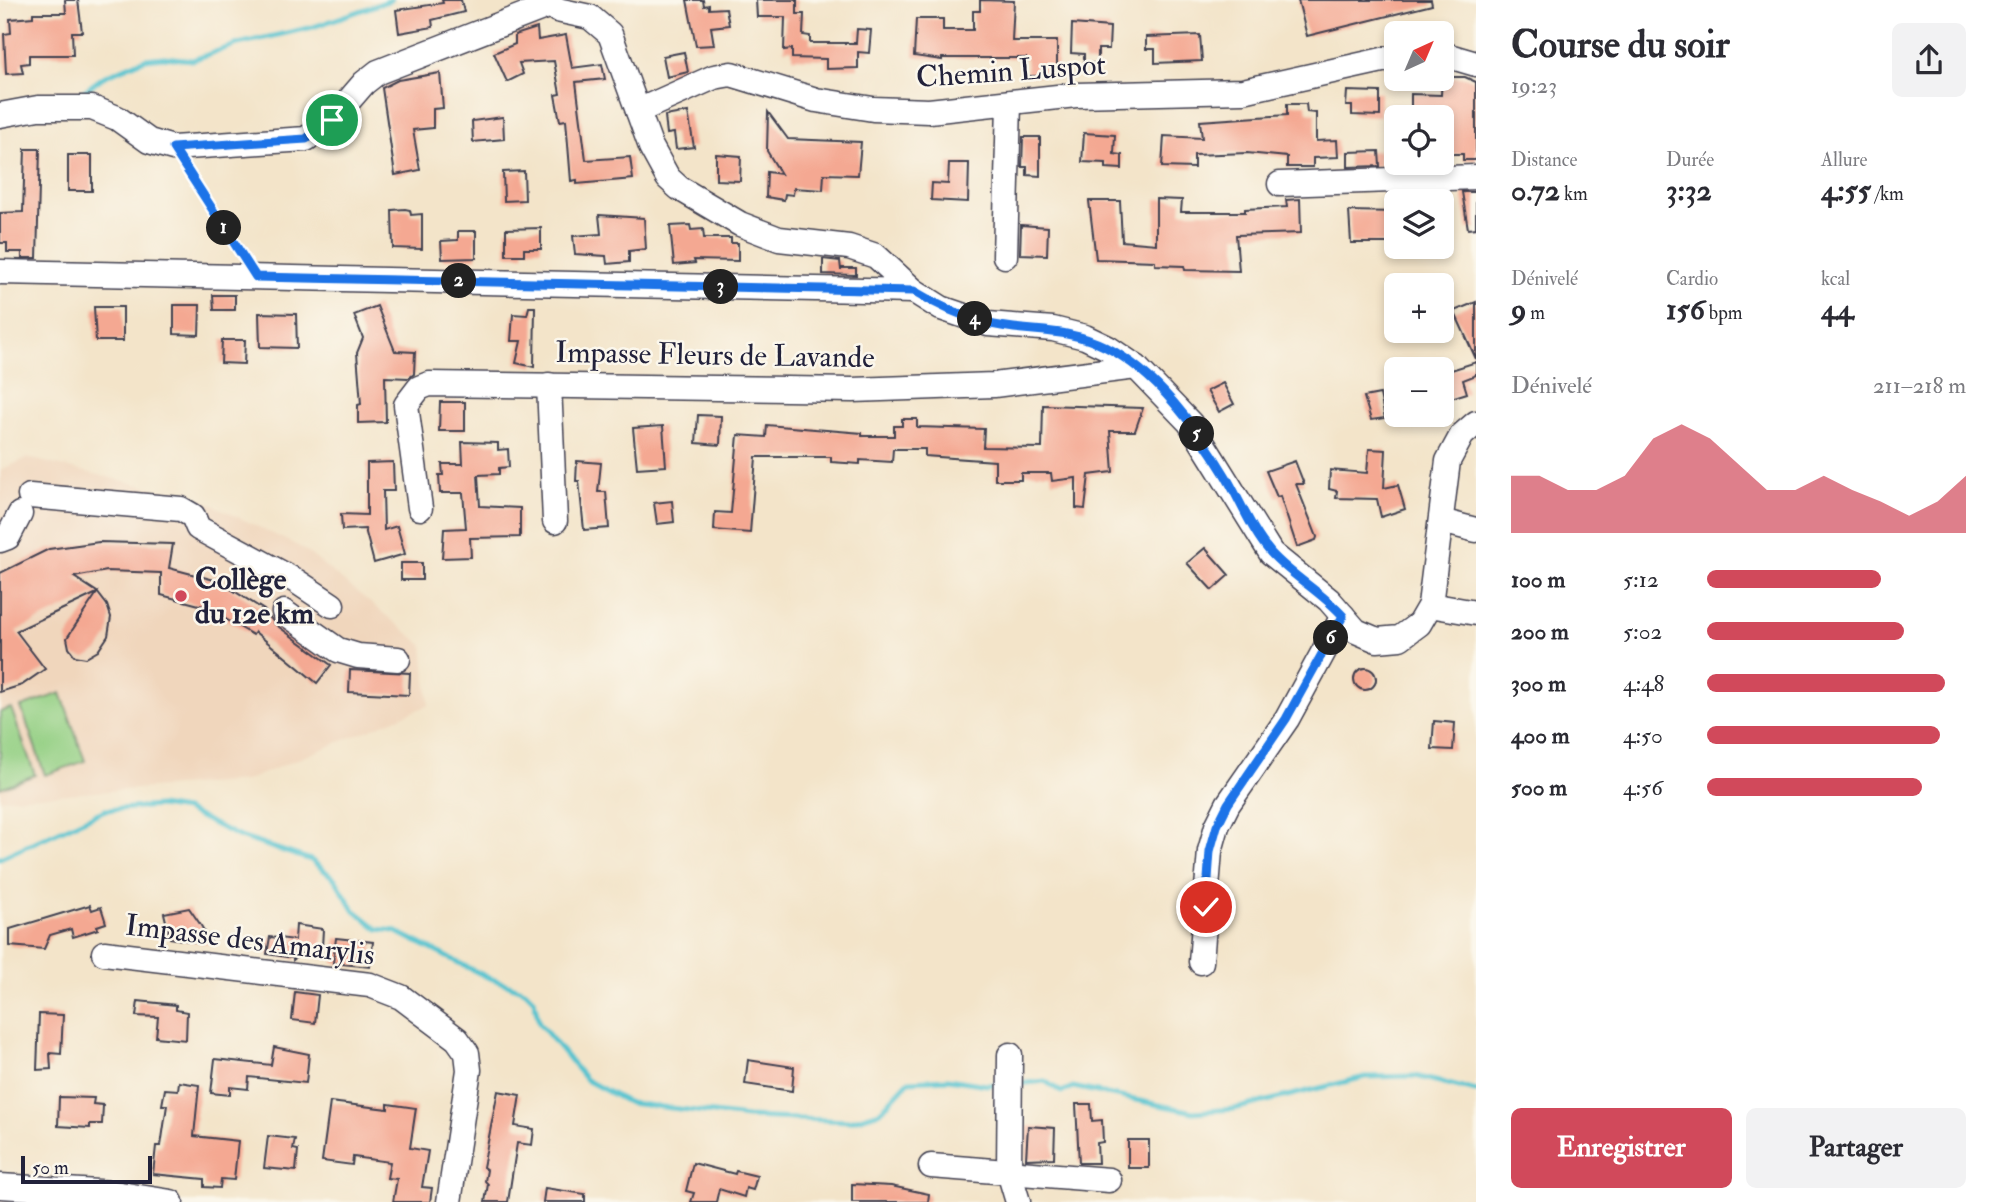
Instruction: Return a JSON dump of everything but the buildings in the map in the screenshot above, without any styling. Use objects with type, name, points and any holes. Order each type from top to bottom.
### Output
[{"type":"street","points":[[0,115],[38,108],[92,108],[117,118],[149,141],[173,148],[306,139],[332,120],[364,83],[378,72],[549,3],[557,10],[590,17],[610,34],[651,147],[668,178],[679,188],[740,224],[779,240],[849,247],[876,256],[914,291],[941,308],[988,324],[1054,330],[1085,337],[1108,348],[1136,367],[1190,423],[1271,553],[1329,600],[1356,631],[1377,640],[1400,638],[1419,624],[1430,605],[1448,461],[1462,435],[1476,423]]},
{"type":"street","points":[[1454,58],[1476,64]]},
{"type":"street","name":"Chemin Luspot","points":[[638,111],[714,77],[731,74],[816,100],[873,109],[929,111],[1076,95],[1243,91],[1384,60]]},
{"type":"street","points":[[1005,256],[1009,103]]},
{"type":"street","points":[[1280,184],[1476,177]]},
{"type":"street","points":[[0,272],[914,291]]},
{"type":"street","name":"Impasse Fleurs de Lavande","points":[[419,508],[406,405],[419,388],[444,384],[866,389],[995,385],[1136,367]]},
{"type":"street","points":[[549,385],[555,522]]},
{"type":"street","points":[[0,540],[8,537],[25,505],[181,509],[193,516],[198,528],[325,600],[292,617],[338,650],[358,656],[398,659]]},
{"type":"street","points":[[1441,521],[1476,530]]},
{"type":"street","points":[[1430,605],[1476,613]]},
{"type":"street","points":[[1201,962],[1210,851],[1217,826],[1228,804],[1286,719],[1343,616]]},
{"type":"street","name":"Impasse des Amarylis","points":[[104,953],[370,985],[401,997],[457,1039],[469,1061],[449,1202]]},
{"type":"street","points":[[1011,1073],[1009,1172],[1018,1202]]},
{"type":"street","points":[[931,1166],[1109,1180]]},
{"type":"street","points":[[0,1186],[114,1194],[171,1202]]},
{"type":"path","points":[[173,148],[256,277]]},
{"type":"shaded area","name":"Collège du 12e km","points":[[28,458],[203,500],[302,548],[423,645],[429,705],[245,781],[0,799],[0,470]]},
{"type":"green space","points":[[61,693],[85,761],[45,775],[21,707]]},
{"type":"green space","points":[[11,708],[35,775],[0,788],[0,712]]},
{"type":"waterway","points":[[76,97],[103,77],[145,59],[164,57],[192,60],[238,44],[313,27],[391,0]]},
{"type":"waterway","points":[[0,858],[105,810],[159,806],[185,810],[240,837],[311,860],[335,879],[354,910],[378,929],[395,931],[487,977],[525,991],[534,1000],[539,1023],[586,1080],[629,1103],[747,1117],[850,1121],[880,1112],[909,1081],[948,1079],[987,1085],[1004,1084]]},
{"type":"waterway","points":[[1018,1084],[1045,1081],[1061,1092],[1073,1087],[1193,1112],[1234,1109],[1365,1077],[1415,1076],[1476,1091]]},
{"type":"place","name":"Collège du 12e km","points":[[181,596]]},
{"type":"route","points":[[332,120],[306,139],[173,148],[256,277],[914,291],[941,308],[988,324],[1054,330],[1085,337],[1108,348],[1136,367],[1190,423],[1225,475],[1271,553],[1329,600],[1343,616],[1286,719],[1228,804],[1217,826],[1210,851],[1206,907]]}]
